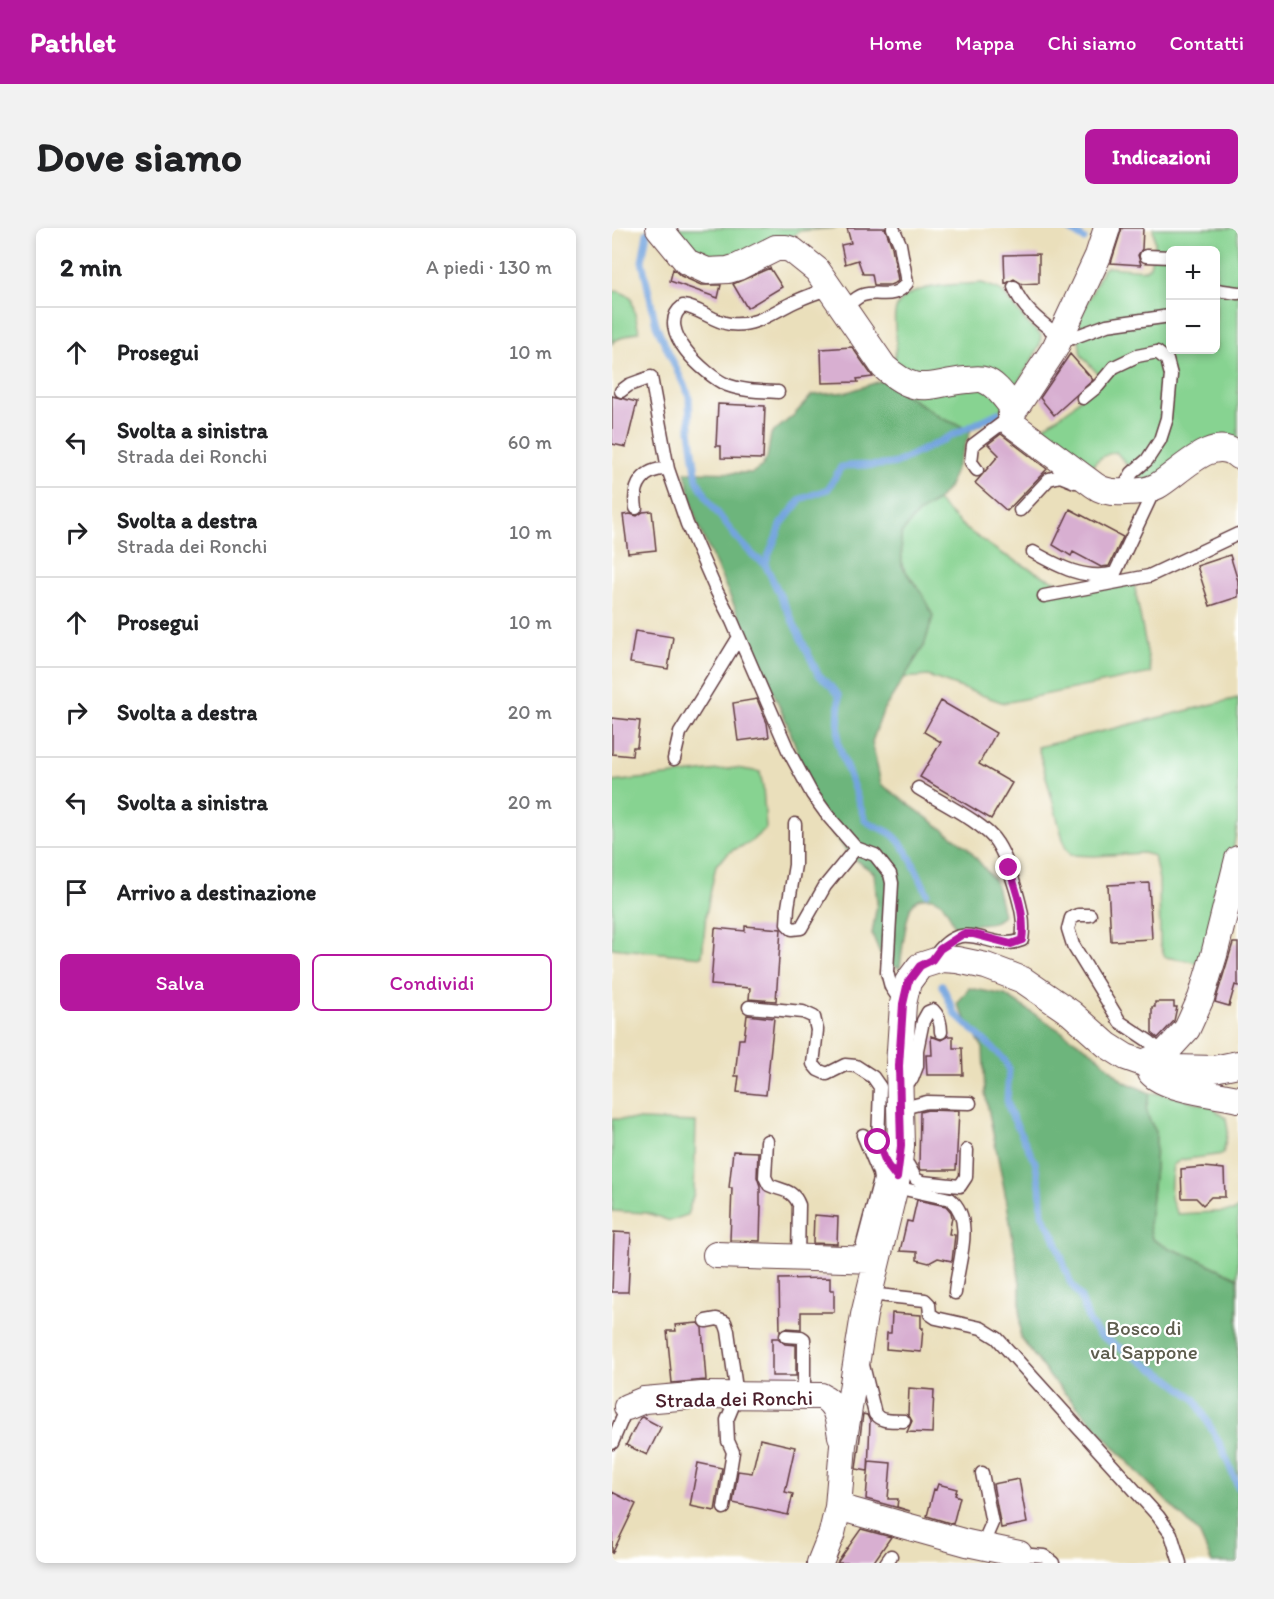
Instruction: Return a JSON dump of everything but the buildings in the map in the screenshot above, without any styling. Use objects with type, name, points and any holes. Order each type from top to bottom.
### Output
[{"type":"street","points":[[658,228],[679,254],[699,269],[728,270],[776,248],[786,248],[802,257],[817,270],[884,367],[899,380],[924,388],[958,381],[984,380],[993,385],[1012,414]]},
{"type":"street","points":[[1107,228],[1098,256],[1059,341],[1012,414],[1012,424],[1101,490],[1121,492],[1155,487],[1210,449],[1225,448],[1238,456]]},
{"type":"street","points":[[1153,1058],[1187,1029],[1201,998],[1225,915],[1238,859]]},
{"type":"street","points":[[932,960],[957,960],[986,966],[1023,980],[1126,1057],[1153,1058],[1175,1068],[1214,1069],[1238,1064]]},
{"type":"street","name":"Strada dei Ronchi","points":[[820,1563],[832,1533],[838,1507],[843,1445],[869,1294],[868,1260],[897,1176],[901,1146],[899,1097],[903,1004],[908,982],[920,966],[932,960]]},
{"type":"street","points":[[1153,1058],[1155,1077],[1172,1084],[1238,1099]]},
{"type":"street","points":[[716,1255],[868,1260]]},
{"type":"street","name":"Strada dei Ronchi","points":[[619,1410],[644,1400],[679,1396],[821,1396],[835,1407],[843,1445]]},
{"type":"street","points":[[838,1507],[992,1551]]},
{"type":"lane","points":[[778,392],[746,390],[725,384],[710,374],[681,345],[675,332],[678,310],[683,306],[691,307],[728,324],[742,324],[759,321],[795,301],[893,294],[902,290],[907,283],[900,244],[893,228]]},
{"type":"lane","points":[[1146,256],[1166,257]]},
{"type":"lane","points":[[1014,287],[1017,296],[1025,306],[1059,341],[1107,326],[1166,317]]},
{"type":"lane","points":[[1220,291],[1238,293]]},
{"type":"lane","points":[[1083,398],[1098,386],[1114,367],[1137,356],[1157,352],[1167,360],[1171,375],[1167,417],[1160,440],[1147,460],[1132,473],[1121,492]]},
{"type":"lane","points":[[621,392],[651,377],[668,469],[687,524],[788,750],[812,794],[828,816],[856,848],[875,855],[890,874],[892,883],[887,972],[891,987],[903,1004]]},
{"type":"lane","points":[[977,470],[971,462],[973,445],[1012,414]]},
{"type":"lane","points":[[636,508],[634,496],[645,475],[656,469],[668,469]]},
{"type":"lane","points":[[1020,510],[1048,479],[1060,476],[1081,484],[1094,485]]},
{"type":"lane","points":[[1033,552],[1066,570],[1083,574],[1114,573],[1155,487]]},
{"type":"lane","points":[[1044,596],[1149,576],[1238,534]]},
{"type":"lane","points":[[674,759],[680,733],[739,637]]},
{"type":"lane","points":[[918,788],[972,821],[996,841],[1009,868],[1021,907],[1024,928],[1022,940],[1011,944],[973,934],[963,934],[940,949],[932,960]]},
{"type":"lane","points":[[795,824],[795,866],[787,924],[792,929],[801,928],[825,886],[856,848]]},
{"type":"lane","points":[[1090,915],[1078,915],[1071,918],[1068,929],[1073,945],[1120,1022],[1150,1042],[1153,1058]]},
{"type":"lane","points":[[749,1007],[803,1012],[814,1017],[817,1030],[813,1064],[818,1070],[826,1074],[845,1065],[856,1066],[873,1077],[879,1087],[878,1142],[887,1165],[897,1176],[950,1199],[956,1204],[960,1213],[964,1238],[956,1275],[956,1293]]},
{"type":"lane","points":[[941,1032],[941,1023],[937,1013],[933,1010],[928,1012],[923,1021],[917,1050],[917,1066],[912,1079],[899,1097],[927,1102],[970,1103]]},
{"type":"lane","points":[[863,1135],[880,1179],[868,1260]]},
{"type":"lane","points":[[767,1141],[765,1177],[769,1185],[787,1189],[796,1197],[799,1204],[798,1257]]},
{"type":"lane","points":[[897,1176],[908,1165],[916,1179],[922,1182],[960,1186],[966,1176],[967,1150]]},
{"type":"lane","points":[[869,1294],[924,1300],[929,1304],[930,1314],[936,1318],[981,1328],[997,1338],[1158,1516],[1171,1534],[1180,1563]]},
{"type":"lane","points":[[706,1322],[717,1319],[725,1322],[737,1396],[727,1420],[728,1441],[733,1452],[724,1508]]},
{"type":"lane","points":[[786,1336],[804,1339],[804,1395]]},
{"type":"lane","points":[[857,1356],[863,1362],[878,1418],[904,1421]]},
{"type":"lane","points":[[612,1443],[619,1410]]},
{"type":"lane","points":[[982,1473],[992,1522],[992,1551],[1044,1556],[1053,1563]]},
{"type":"green space","points":[[665,228],[837,228],[799,231],[789,240],[719,263],[704,250],[691,252]]},
{"type":"green space","points":[[1153,228],[1238,228],[1238,443],[1142,482],[1116,452],[1102,457],[1091,468],[1041,437],[1041,429],[1071,408],[1100,379],[1081,355],[1077,325],[1103,269],[1107,267],[1145,270],[1150,266],[1155,244]]},
{"type":"green space","points":[[982,283],[1004,294],[1030,326],[1041,335],[1040,344],[1032,360],[996,417],[971,430],[941,418],[883,380],[895,355],[895,313],[899,303],[919,290],[946,285]]},
{"type":"green space","points":[[618,291],[631,297],[639,331],[616,340],[612,344],[612,292]]},
{"type":"green space","points":[[883,380],[941,418],[971,430],[948,488],[937,501],[917,514],[901,534],[902,566],[922,594],[933,616],[924,646],[883,711],[872,742],[881,784],[967,847],[995,881],[1003,915],[996,921],[970,926],[958,935],[948,912],[940,902],[928,898],[916,901],[911,907],[907,920],[900,968],[884,963],[872,934],[877,903],[874,873],[851,857],[808,802],[797,750],[787,723],[697,523],[685,472],[752,473],[762,466],[767,458],[771,434],[794,415],[812,395],[848,392]]},
{"type":"green space","points":[[937,501],[966,529],[1001,553],[1045,577],[1065,585],[1134,583],[1151,673],[1004,703],[928,676],[903,678],[924,646],[933,616],[922,594],[902,566],[901,534],[917,514]]},
{"type":"green space","points":[[1238,698],[1238,823],[1224,902],[1205,964],[1165,957],[1160,944],[1159,880],[1154,856],[1143,853],[1070,855],[1065,847],[1038,747]]},
{"type":"green space","points":[[736,768],[760,772],[766,828],[749,843],[731,851],[716,865],[706,914],[702,957],[612,948],[612,782]]},
{"type":"green space","name":"Bosco di val Sappone","points":[[969,988],[1005,995],[1093,1052],[1123,1081],[1150,1093],[1146,1108],[1156,1132],[1149,1225],[1152,1239],[1238,1278],[1238,1563],[1212,1563],[1199,1533],[1142,1477],[1050,1377],[1020,1337],[1020,1283],[985,1093],[983,1048],[957,1004]]},
{"type":"green space","points":[[1150,1093],[1164,1094],[1210,1106],[1226,1118],[1228,1131],[1223,1154],[1181,1160],[1173,1165],[1171,1197],[1178,1214],[1234,1211],[1238,1208],[1238,1278],[1152,1239],[1149,1225],[1156,1132],[1146,1108]]},
{"type":"green space","points":[[612,1119],[696,1122],[694,1193],[687,1215],[670,1221],[647,1213],[612,1211]]},
{"type":"waterway","points":[[1067,228],[1084,239]]},
{"type":"waterway","points":[[647,233],[642,261],[656,325],[689,396],[690,430],[697,480],[710,503],[735,536],[765,564],[818,674],[839,696],[838,743],[865,820],[890,833],[902,844],[927,893]]},
{"type":"waterway","points":[[765,564],[782,523],[801,499],[828,489],[841,467],[896,463],[998,413]]},
{"type":"waterway","points":[[942,985],[955,1014],[998,1053],[1009,1069],[1007,1100],[1010,1112],[1035,1162],[1042,1214],[1054,1236],[1070,1282],[1080,1296],[1089,1321],[1098,1334],[1168,1378],[1195,1399],[1222,1448],[1238,1487]]},
{"type":"route","points":[[878,1142],[887,1165],[897,1178],[901,1146],[899,1066],[903,1004],[908,982],[920,966],[932,960],[940,949],[963,934],[973,934],[1011,944],[1022,940],[1024,928],[1021,907],[1009,868]]}]
